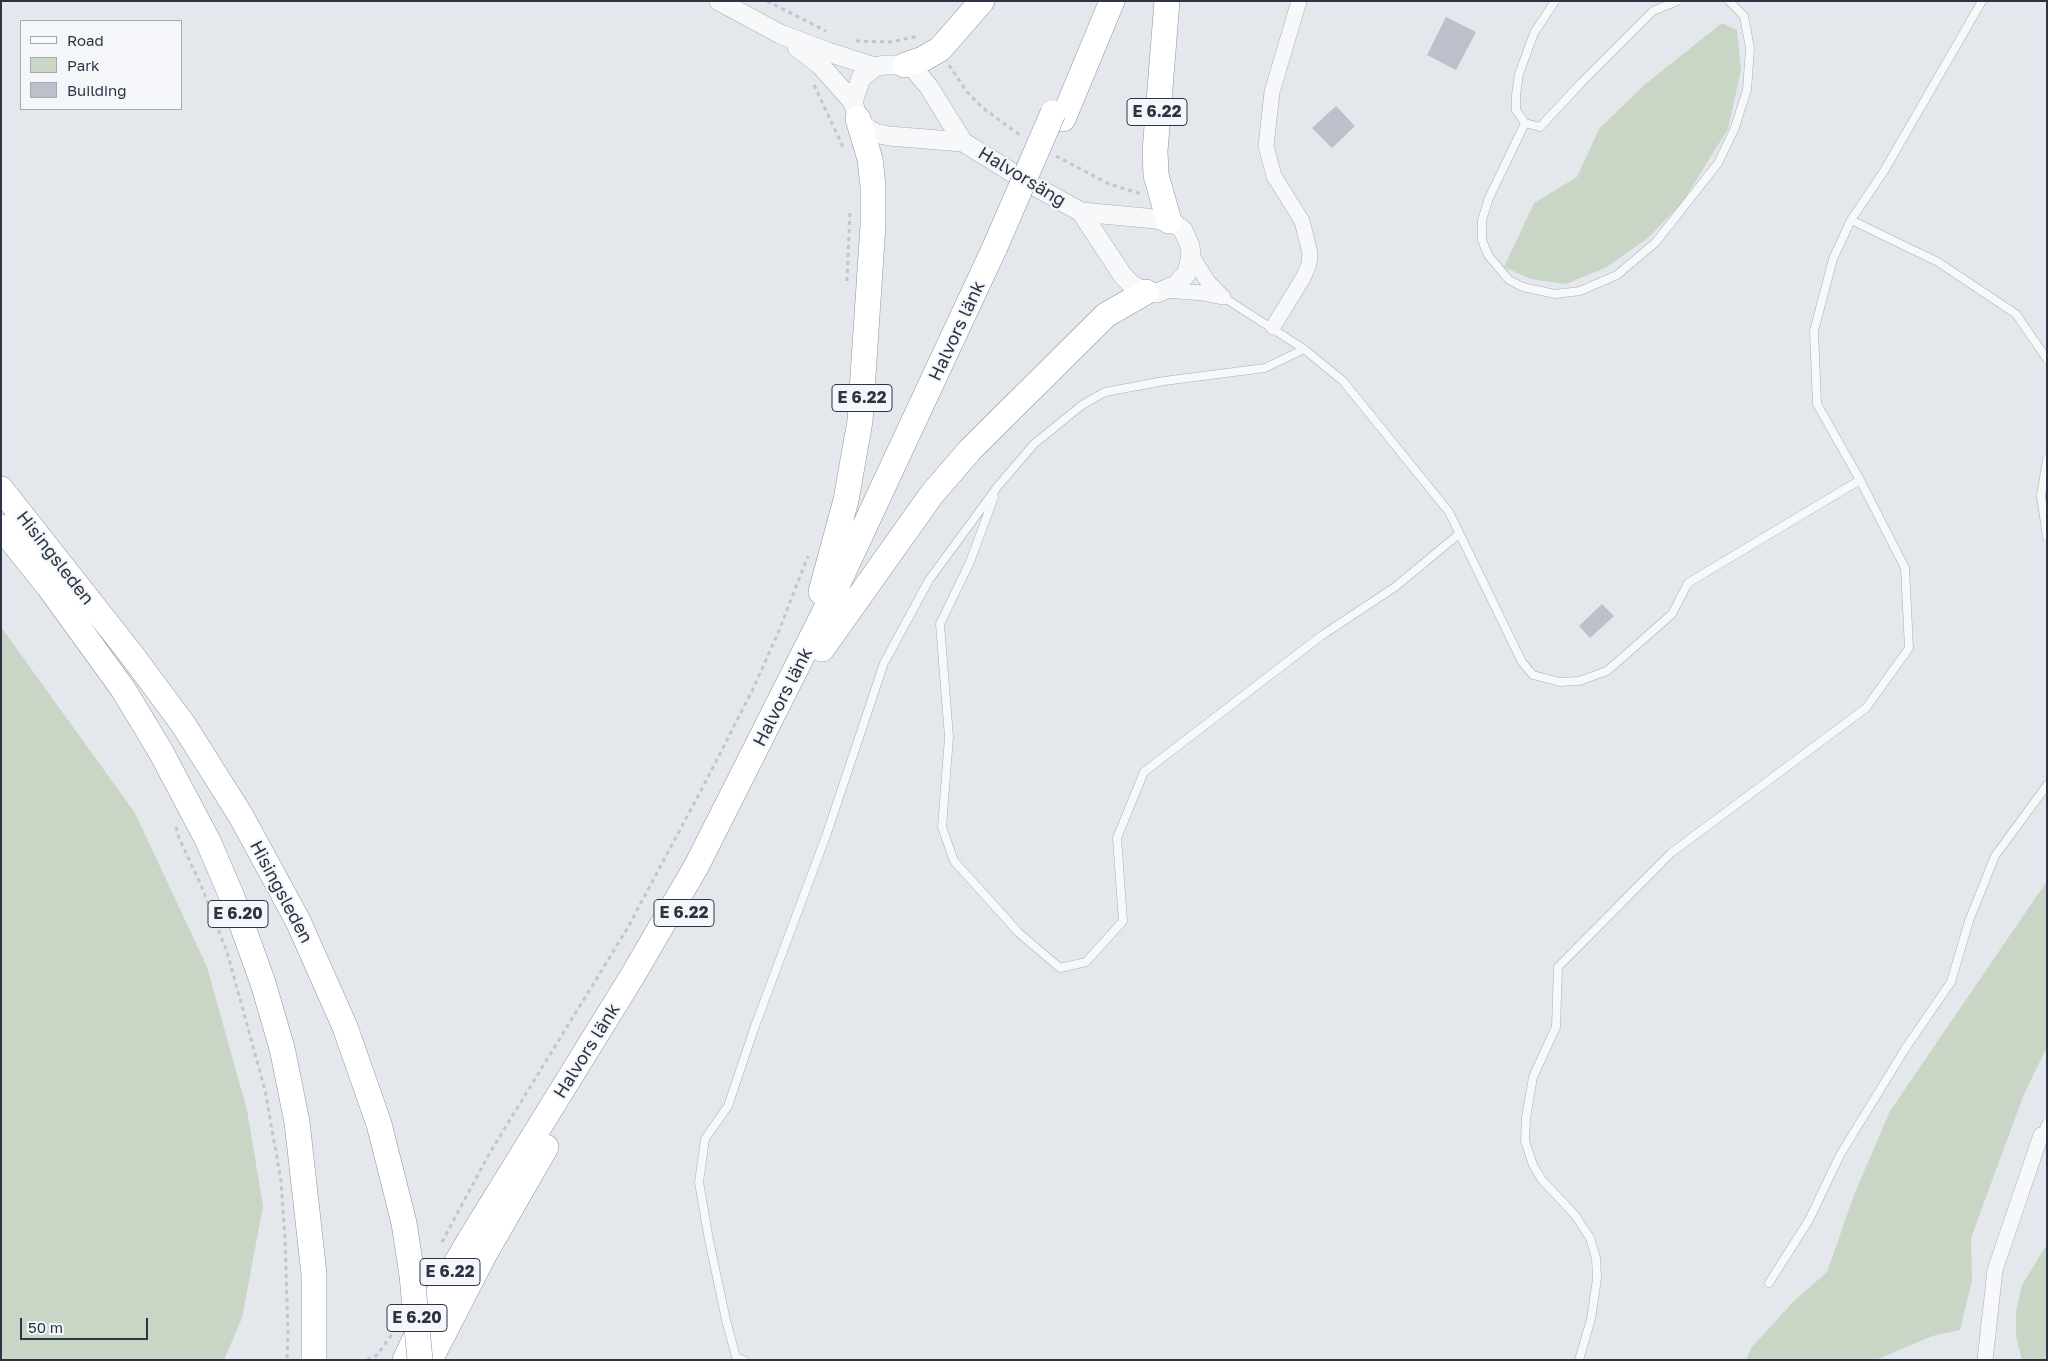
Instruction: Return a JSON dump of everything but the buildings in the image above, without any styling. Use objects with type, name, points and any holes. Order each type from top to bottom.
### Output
[{"type":"highway","points":[[904,65],[923,59],[931,42],[982,1]]},
{"type":"highway","name":"Halvors länk","points":[[1058,116],[1098,1]]},
{"type":"highway","name":"Halvors länk","points":[[430,1360],[484,1255],[709,869],[822,649],[1001,249],[1058,116],[1112,1]]},
{"type":"highway","name":"E 6.22","points":[[1167,1],[1155,151],[1156,175],[1169,221]]},
{"type":"highway","name":"E 6.22","points":[[796,670],[827,571],[846,500],[860,421],[873,225],[873,186],[870,159],[856,111]]},
{"type":"highway","name":"Halvors länk","points":[[405,1360],[429,1309],[472,1236],[633,975],[692,873],[796,670],[921,408],[1001,249]]},
{"type":"highway","name":"E 6.22","points":[[822,649],[932,494],[970,450],[1106,315],[1156,291]]},
{"type":"highway","name":"Hisingsleden","points":[[1,490],[131,654],[183,724],[240,816],[298,921],[345,1027],[379,1124],[404,1223],[412,1275],[420,1360]]},
{"type":"highway","name":"Hisingsleden","points":[[1,527],[49,587],[123,689],[161,752],[208,841],[232,897],[263,983],[282,1048],[296,1122],[314,1274],[314,1360]]},
{"type":"street","name":"Halvorsäng","points":[[718,1],[825,59],[875,67],[884,64],[904,65],[914,69],[922,77],[963,142],[1029,183],[1081,212],[1169,221]]},
{"type":"street","points":[[1273,327],[1303,278],[1309,264],[1310,253],[1302,221],[1274,176],[1266,146],[1272,92],[1299,1]]},
{"type":"street","name":"Halvorsäng","points":[[825,59],[856,111],[876,133],[889,136],[963,142]]},
{"type":"street","points":[[856,111],[861,78],[875,67]]},
{"type":"street","name":"Halvorsäng","points":[[1081,212],[1123,276],[1132,285],[1156,291]]},
{"type":"street","points":[[1169,221],[1183,230],[1188,238],[1191,255],[1208,282],[1223,296]]},
{"type":"street","name":"E 6.22","points":[[1156,291],[1176,285],[1184,278],[1188,273],[1191,255]]},
{"type":"street","points":[[1156,291],[1203,293],[1223,296]]},
{"type":"street","points":[[1985,1360],[1995,1270],[2044,1129]]},
{"type":"lane","points":[[1555,1],[1534,33],[1519,74],[1516,95],[1516,110],[1525,123],[1540,127],[1548,121],[1580,83],[1653,11],[1677,1]]},
{"type":"lane","points":[[1525,123],[1489,198],[1482,220],[1482,240],[1488,255],[1509,280],[1523,287],[1555,294],[1580,291],[1617,275],[1656,242],[1718,163],[1734,130],[1747,90],[1750,48],[1744,16],[1729,1]]},
{"type":"lane","points":[[1579,1360],[1591,1319],[1597,1278],[1596,1258],[1590,1238],[1575,1215],[1542,1180],[1533,1165],[1525,1141],[1526,1118],[1533,1078],[1556,1027],[1558,968],[1671,853],[1866,708],[1909,648],[1905,568],[1860,480],[1817,404],[1814,331],[1833,259],[1851,220],[1884,171],[1982,1]]},
{"type":"lane","points":[[1851,220],[1938,262],[2016,314],[2047,359]]},
{"type":"lane","points":[[1223,296],[1304,349],[1343,382],[1448,512],[1528,668],[1533,674],[1560,682],[1579,681],[1607,672],[1672,614],[1688,583],[1860,480]]},
{"type":"lane","points":[[743,1360],[736,1356],[728,1329],[709,1240],[700,1182],[705,1139],[728,1106],[755,1026],[826,836],[884,663],[929,580],[998,486],[1034,444],[1082,405],[1105,392],[1164,381],[1265,368],[1304,349]]},
{"type":"lane","points":[[2047,459],[2041,496],[2047,537]]},
{"type":"lane","points":[[998,486],[970,562],[940,624],[949,738],[942,827],[954,861],[1019,933],[1060,968],[1086,962],[1123,921],[1117,838],[1144,772],[1322,636],[1395,587],[1459,534]]},
{"type":"lane","points":[[1769,1283],[1809,1220],[1840,1155],[1905,1049],[1950,982],[1969,921],[1996,856],[2047,785]]},
{"type":"path","points":[[767,1],[838,36],[814,80],[814,87],[840,138],[846,156]]},
{"type":"path","points":[[852,40],[931,42],[968,92],[983,108],[1022,137]]},
{"type":"path","points":[[1052,154],[1120,189],[1136,194],[1161,195]]},
{"type":"path","points":[[846,286],[851,209]]},
{"type":"path","points":[[438,1249],[494,1145],[626,929],[706,781],[752,691],[778,632],[809,553]]},
{"type":"path","points":[[176,825],[179,838],[201,885],[227,952],[265,1090],[281,1181],[287,1285],[287,1360]]},
{"type":"path","points":[[367,1360],[377,1354],[388,1342],[397,1325]]},
{"type":"green space","points":[[1722,23],[1737,30],[1741,70],[1728,129],[1682,203],[1648,238],[1607,267],[1566,284],[1531,279],[1504,267],[1534,203],[1577,177],[1599,129],[1643,86]]},
{"type":"green space","points":[[1,627],[135,813],[207,967],[247,1110],[263,1206],[242,1318],[224,1360],[1,1360]]},
{"type":"green space","points":[[2047,881],[2047,1047],[2024,1094],[1971,1238],[1972,1280],[1960,1330],[1932,1336],[1876,1360],[1746,1360],[1752,1347],[1794,1301],[1827,1272],[1854,1195],[1890,1111]]},
{"type":"green space","points":[[2047,1244],[2047,1360],[2022,1360],[2016,1336],[2016,1312],[2022,1285]]}]
